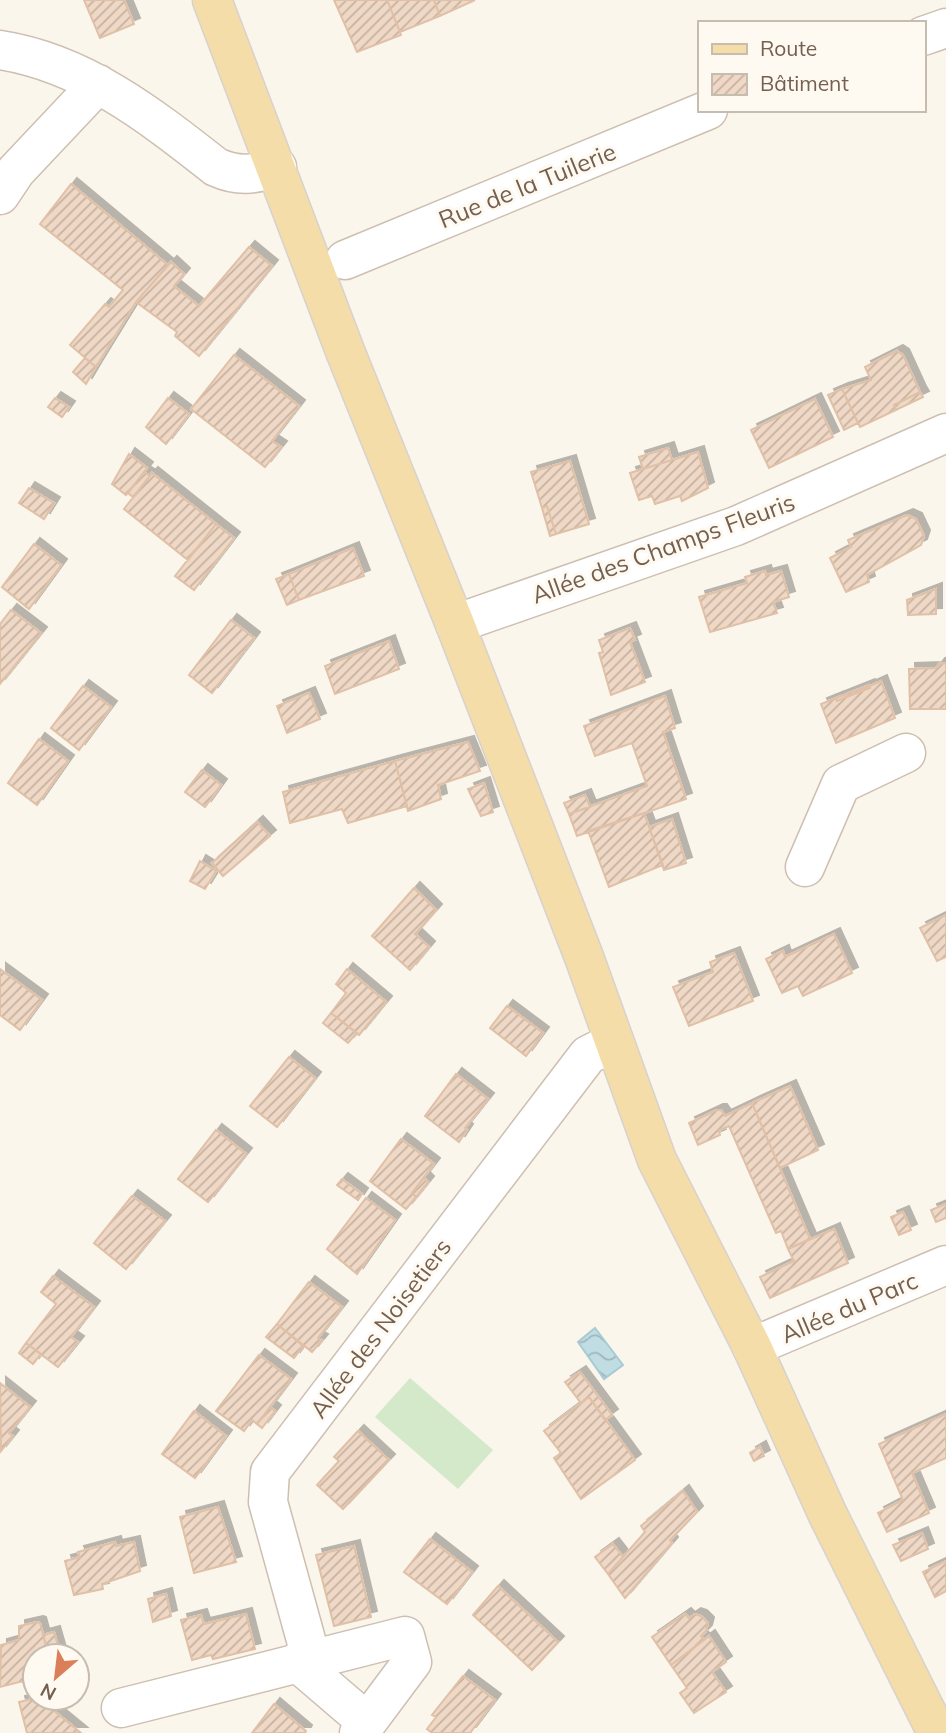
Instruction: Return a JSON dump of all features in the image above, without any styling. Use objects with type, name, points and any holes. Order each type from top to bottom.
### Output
[{"type":"main road","points":[[212,0],[345,351],[455,624],[657,1160],[752,1347],[828,1515],[937,1733]]},
{"type":"street","points":[[925,35],[946,28]]},
{"type":"street","points":[[0,50],[44,60],[98,84],[136,105],[216,166],[231,174],[257,174],[277,167]]},
{"type":"street","points":[[0,195],[16,171],[98,84]]},
{"type":"street","name":"Rue de la Tuilerie","points":[[345,260],[703,112]]},
{"type":"street","name":"Allée des Champs Fleuris","points":[[455,624],[736,526],[946,433]]},
{"type":"street","points":[[805,867],[841,784],[906,753]]},
{"type":"street","name":"Allée des Noisetiers","points":[[304,1660],[268,1502],[270,1472],[588,1055],[614,1042]]},
{"type":"street","name":"Allée du Parc","points":[[752,1347],[946,1265]]},
{"type":"street","points":[[121,1708],[304,1660],[405,1636],[412,1662],[363,1728],[304,1660]]},
{"type":"green space","points":[[410,1378],[493,1450],[458,1489],[375,1417]]},
{"type":"water","points":[[595,1328],[623,1365],[604,1379],[578,1342]]},
{"type":"building","points":[[84,0],[124,0],[134,24],[100,38]]},
{"type":"building","points":[[334,0],[387,0],[401,35],[357,52]]},
{"type":"building","points":[[387,0],[434,0],[440,16],[400,32]]},
{"type":"building","points":[[434,0],[475,0],[440,16]]},
{"type":"building","points":[[71,184],[168,265],[136,302],[96,367],[70,345],[105,304],[109,307],[123,290],[40,224]]},
{"type":"building","points":[[249,247],[272,266],[199,356],[175,336],[177,332],[136,302],[171,262],[184,274],[174,286],[199,306]]},
{"type":"building","points":[[897,351],[903,355],[920,392],[894,405],[896,410],[860,427],[842,389],[871,380],[865,367]]},
{"type":"building","points":[[234,355],[299,406],[272,441],[281,447],[265,467],[191,409]]},
{"type":"building","points":[[85,358],[96,367],[86,384],[73,372]]},
{"type":"building","points":[[842,389],[858,423],[844,430],[828,395]]},
{"type":"building","points":[[920,392],[923,397],[896,410],[894,405]]},
{"type":"building","points":[[55,398],[69,407],[62,417],[48,407]]},
{"type":"building","points":[[168,398],[189,414],[166,444],[146,427]]},
{"type":"building","points":[[815,399],[833,437],[769,468],[751,430]]},
{"type":"building","points":[[668,448],[672,460],[643,469],[639,457]]},
{"type":"building","points":[[698,452],[708,488],[682,501],[680,496],[655,504],[652,496],[639,500],[630,473]]},
{"type":"building","points":[[129,454],[147,468],[126,495],[112,484]]},
{"type":"building","points":[[570,461],[589,524],[556,534],[547,506],[542,508],[531,472]]},
{"type":"building","points":[[144,472],[150,476],[133,497],[128,493]]},
{"type":"building","points":[[152,473],[216,524],[188,560],[124,509]]},
{"type":"building","points":[[29,488],[54,503],[44,519],[19,503]]},
{"type":"building","points":[[547,506],[556,534],[550,536],[542,508]]},
{"type":"building","points":[[907,515],[916,519],[924,536],[921,545],[867,575],[869,582],[846,592],[830,558],[851,547],[848,540]]},
{"type":"building","points":[[216,524],[234,538],[194,590],[175,576]]},
{"type":"building","points":[[34,544],[61,565],[29,609],[2,587]]},
{"type":"building","points":[[353,548],[364,576],[299,600],[289,574]]},
{"type":"building","points":[[765,571],[766,575],[781,571],[789,597],[773,602],[777,613],[710,632],[699,597],[747,583],[745,577]]},
{"type":"building","points":[[289,574],[299,600],[287,605],[276,579]]},
{"type":"building","points":[[936,589],[936,614],[908,615],[907,600]]},
{"type":"building","points":[[11,610],[41,633],[0,684],[0,624]]},
{"type":"building","points":[[231,620],[254,638],[212,693],[189,675]]},
{"type":"building","points":[[630,628],[635,640],[630,642],[645,682],[611,695],[599,653],[603,652],[599,640]]},
{"type":"building","points":[[389,641],[399,669],[335,694],[325,666]]},
{"type":"building","points":[[946,663],[946,709],[910,709],[909,669],[936,668],[939,664]]},
{"type":"building","points":[[881,681],[895,718],[836,743],[821,704],[836,698],[837,701]]},
{"type":"building","points":[[869,685],[870,688],[837,701],[836,698]]},
{"type":"building","points":[[83,686],[111,707],[79,750],[51,728]]},
{"type":"building","points":[[309,693],[320,719],[287,733],[277,706]]},
{"type":"building","points":[[665,696],[675,728],[663,732],[686,799],[577,836],[569,814],[647,786],[632,743],[595,756],[584,726]]},
{"type":"building","points":[[39,739],[68,761],[37,805],[8,783]]},
{"type":"building","points":[[468,742],[480,771],[438,785],[441,799],[408,811],[395,761]]},
{"type":"building","points":[[395,761],[407,806],[348,823],[342,809],[290,823],[283,792]]},
{"type":"building","points":[[202,770],[221,785],[205,807],[185,792]]},
{"type":"building","points":[[484,783],[493,812],[481,816],[468,789]]},
{"type":"building","points":[[585,795],[590,807],[569,814],[564,803]]},
{"type":"building","points":[[644,813],[663,865],[609,887],[588,831]]},
{"type":"building","points":[[672,819],[686,863],[664,870],[649,827]]},
{"type":"building","points":[[257,822],[270,836],[223,876],[212,863]]},
{"type":"building","points":[[200,861],[216,871],[205,889],[190,881]]},
{"type":"building","points":[[414,888],[436,910],[415,934],[429,947],[410,970],[372,936]]},
{"type":"building","points":[[946,915],[946,957],[937,961],[920,928]]},
{"type":"building","points":[[834,934],[852,973],[803,996],[798,986],[782,993],[766,959],[783,951],[785,957]]},
{"type":"building","points":[[734,953],[753,1001],[689,1026],[673,987],[713,972],[710,962]]},
{"type":"building","points":[[0,969],[42,1000],[20,1030],[0,1015]]},
{"type":"building","points":[[347,969],[386,1002],[359,1035],[331,1013],[346,993],[336,984]]},
{"type":"building","points":[[507,1006],[543,1033],[526,1056],[490,1028]]},
{"type":"building","points":[[331,1013],[357,1033],[348,1043],[323,1023]]},
{"type":"building","points":[[289,1057],[315,1078],[277,1127],[250,1106]]},
{"type":"building","points":[[456,1074],[488,1099],[465,1128],[467,1130],[459,1142],[425,1116]]},
{"type":"building","points":[[790,1086],[818,1150],[780,1168],[752,1103]]},
{"type":"building","points":[[752,1103],[810,1239],[788,1249],[781,1231],[776,1233],[729,1126],[719,1130],[720,1135],[698,1145],[689,1123],[717,1110],[721,1110],[725,1116]]},
{"type":"building","points":[[216,1130],[246,1154],[208,1202],[178,1179]]},
{"type":"building","points":[[401,1139],[434,1164],[412,1193],[416,1197],[406,1209],[370,1181]]},
{"type":"building","points":[[424,1178],[428,1182],[416,1197],[412,1193]]},
{"type":"building","points":[[342,1179],[362,1194],[358,1200],[337,1185]]},
{"type":"building","points":[[132,1196],[165,1221],[126,1269],[94,1243]]},
{"type":"building","points":[[366,1198],[395,1220],[357,1274],[327,1249]]},
{"type":"building","points":[[946,1204],[946,1218],[936,1222],[931,1210]]},
{"type":"building","points":[[903,1212],[911,1230],[899,1235],[891,1217]]},
{"type":"building","points":[[834,1229],[848,1263],[770,1298],[760,1277],[794,1261],[788,1249]]},
{"type":"building","points":[[53,1276],[94,1307],[71,1337],[78,1342],[58,1367],[26,1343],[56,1304],[41,1292]]},
{"type":"building","points":[[309,1282],[342,1307],[318,1338],[322,1340],[312,1352],[277,1324]]},
{"type":"building","points":[[277,1324],[303,1346],[294,1358],[266,1337]]},
{"type":"building","points":[[26,1343],[41,1354],[33,1364],[19,1353]]},
{"type":"building","points":[[259,1355],[291,1379],[257,1424],[252,1420],[244,1431],[216,1411]]},
{"type":"building","points":[[580,1372],[612,1415],[605,1420],[589,1397],[581,1403],[565,1382]]},
{"type":"building","points":[[0,1383],[30,1407],[9,1433],[13,1436],[1,1451]]},
{"type":"building","points":[[589,1397],[635,1460],[581,1499],[554,1458],[561,1453],[544,1431]]},
{"type":"building","points":[[270,1407],[275,1411],[262,1428],[257,1424]]},
{"type":"building","points":[[194,1411],[226,1436],[195,1478],[162,1454]]},
{"type":"building","points":[[946,1414],[946,1458],[912,1473],[929,1513],[887,1532],[878,1513],[903,1500],[879,1444]]},
{"type":"building","points":[[358,1431],[389,1460],[343,1509],[317,1485],[339,1461],[334,1457]]},
{"type":"building","points":[[760,1447],[764,1456],[754,1461],[750,1453]]},
{"type":"building","points":[[683,1491],[697,1512],[670,1540],[672,1543],[625,1598],[608,1574],[645,1532],[641,1526]]},
{"type":"building","points":[[218,1507],[236,1562],[194,1573],[180,1517]]},
{"type":"building","points":[[922,1533],[928,1549],[901,1561],[893,1545]]},
{"type":"building","points":[[430,1539],[472,1572],[447,1604],[404,1572]]},
{"type":"building","points":[[115,1542],[116,1546],[134,1542],[140,1571],[102,1584],[103,1589],[74,1595],[65,1561],[80,1557],[78,1552]]},
{"type":"building","points":[[613,1544],[623,1557],[608,1574],[595,1557]]},
{"type":"building","points":[[354,1546],[371,1617],[334,1626],[316,1555]]},
{"type":"building","points":[[946,1561],[946,1591],[935,1597],[923,1572]]},
{"type":"building","points":[[498,1586],[558,1642],[532,1670],[473,1615]]},
{"type":"building","points":[[166,1594],[171,1616],[153,1622],[148,1599]]},
{"type":"building","points":[[246,1614],[255,1649],[213,1659],[211,1655],[192,1660],[181,1620],[201,1615],[204,1624]]},
{"type":"building","points":[[685,1614],[689,1618],[695,1614],[701,1616],[708,1623],[701,1636],[704,1640],[671,1665],[652,1637]]},
{"type":"building","points":[[40,1623],[45,1642],[21,1642],[21,1682],[0,1687],[1,1645],[19,1640],[19,1626]]},
{"type":"building","points":[[54,1632],[57,1642],[45,1642],[43,1635]]},
{"type":"building","points":[[709,1636],[726,1662],[712,1672],[726,1692],[694,1713],[680,1693],[687,1688],[671,1665]]},
{"type":"building","points":[[463,1676],[495,1700],[470,1733],[432,1733],[427,1729],[436,1717],[432,1715]]},
{"type":"building","points":[[274,1704],[306,1731],[305,1733],[252,1733]]},
{"type":"building","points":[[22,1712],[55,1712],[81,1733],[27,1733]]}]
